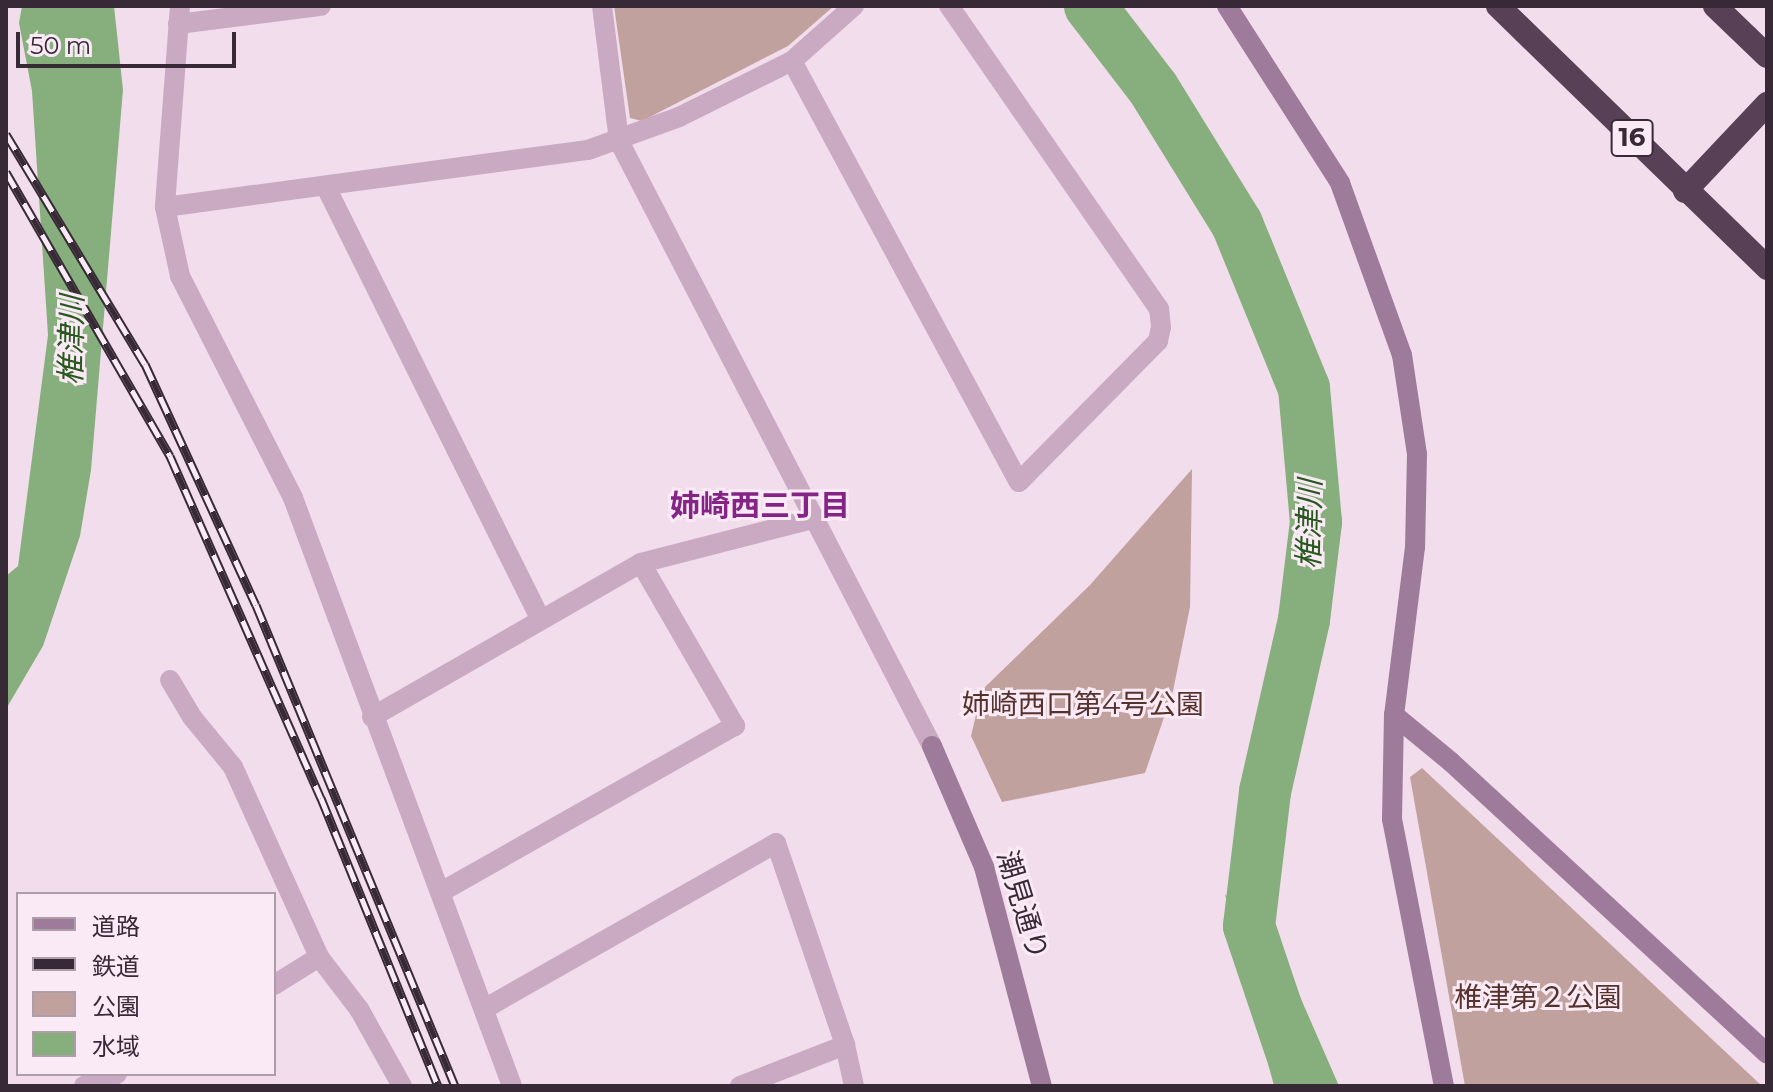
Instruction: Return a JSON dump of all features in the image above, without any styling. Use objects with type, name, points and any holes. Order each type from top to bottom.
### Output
[{"type":"highway","name":"16","points":[[1498,6],[1767,268]]},
{"type":"highway","points":[[1715,6],[1767,56]]},
{"type":"highway","points":[[1685,191],[1767,104]]},
{"type":"street","points":[[321,6],[179,15],[165,207],[180,276],[293,498],[372,717],[441,892],[512,1086]]},
{"type":"street","points":[[372,717],[641,563],[816,518],[619,141],[602,6]]},
{"type":"street","points":[[165,207],[588,150],[619,141],[792,61],[854,6]]},
{"type":"street","points":[[792,61],[1019,482],[1158,341],[1161,327],[1159,309],[949,6]]},
{"type":"street","points":[[1227,6],[1340,183],[1402,355],[1417,454],[1415,516],[1394,715],[1392,819],[1444,1086]]},
{"type":"street","points":[[326,187],[540,619]]},
{"type":"street","name":"潮見通り","points":[[816,518],[932,746],[984,867],[1042,1086]]},
{"type":"street","points":[[441,892],[735,726],[641,563]]},
{"type":"street","points":[[170,680],[192,717],[233,767],[319,957],[359,1009],[402,1086]]},
{"type":"street","points":[[1394,715],[1463,772],[1767,1054]]},
{"type":"street","points":[[484,1009],[776,843],[845,1045],[854,1086]]},
{"type":"street","points":[[276,984],[319,957]]},
{"type":"street","points":[[740,1086],[845,1045]]},
{"type":"street","points":[[84,1086],[112,1076]]},
{"type":"green space","points":[[614,6],[834,6],[788,46],[642,121],[630,118]]},
{"type":"green space","name":"姉崎西口第4号公園","points":[[1192,469],[1190,607],[1173,691],[1145,773],[1002,802],[971,736],[982,690],[1090,585]]},
{"type":"green space","name":"椎津第２公園","points":[[1422,768],[1762,1086],[1465,1086],[1410,777]]},
{"type":"water","points":[[22,6],[114,6],[123,90],[91,470],[80,536],[43,646],[6,709],[6,576],[18,566],[48,335],[32,91],[19,23]]},
{"type":"water","points":[[1225,894],[1291,976],[1339,1086],[1274,1086]]},
{"type":"waterway","name":"椎津川","points":[[1090,6],[1153,88],[1237,224],[1304,388],[1316,522],[1304,620],[1265,792],[1249,926],[1303,1086]]},
{"type":"railway","points":[[6,134],[145,364],[256,605],[455,1086]]},
{"type":"railway","points":[[6,172],[170,456],[321,798],[438,1086]]},
{"type":"district","name":"姉崎西三丁目","points":[[760,506]]}]
